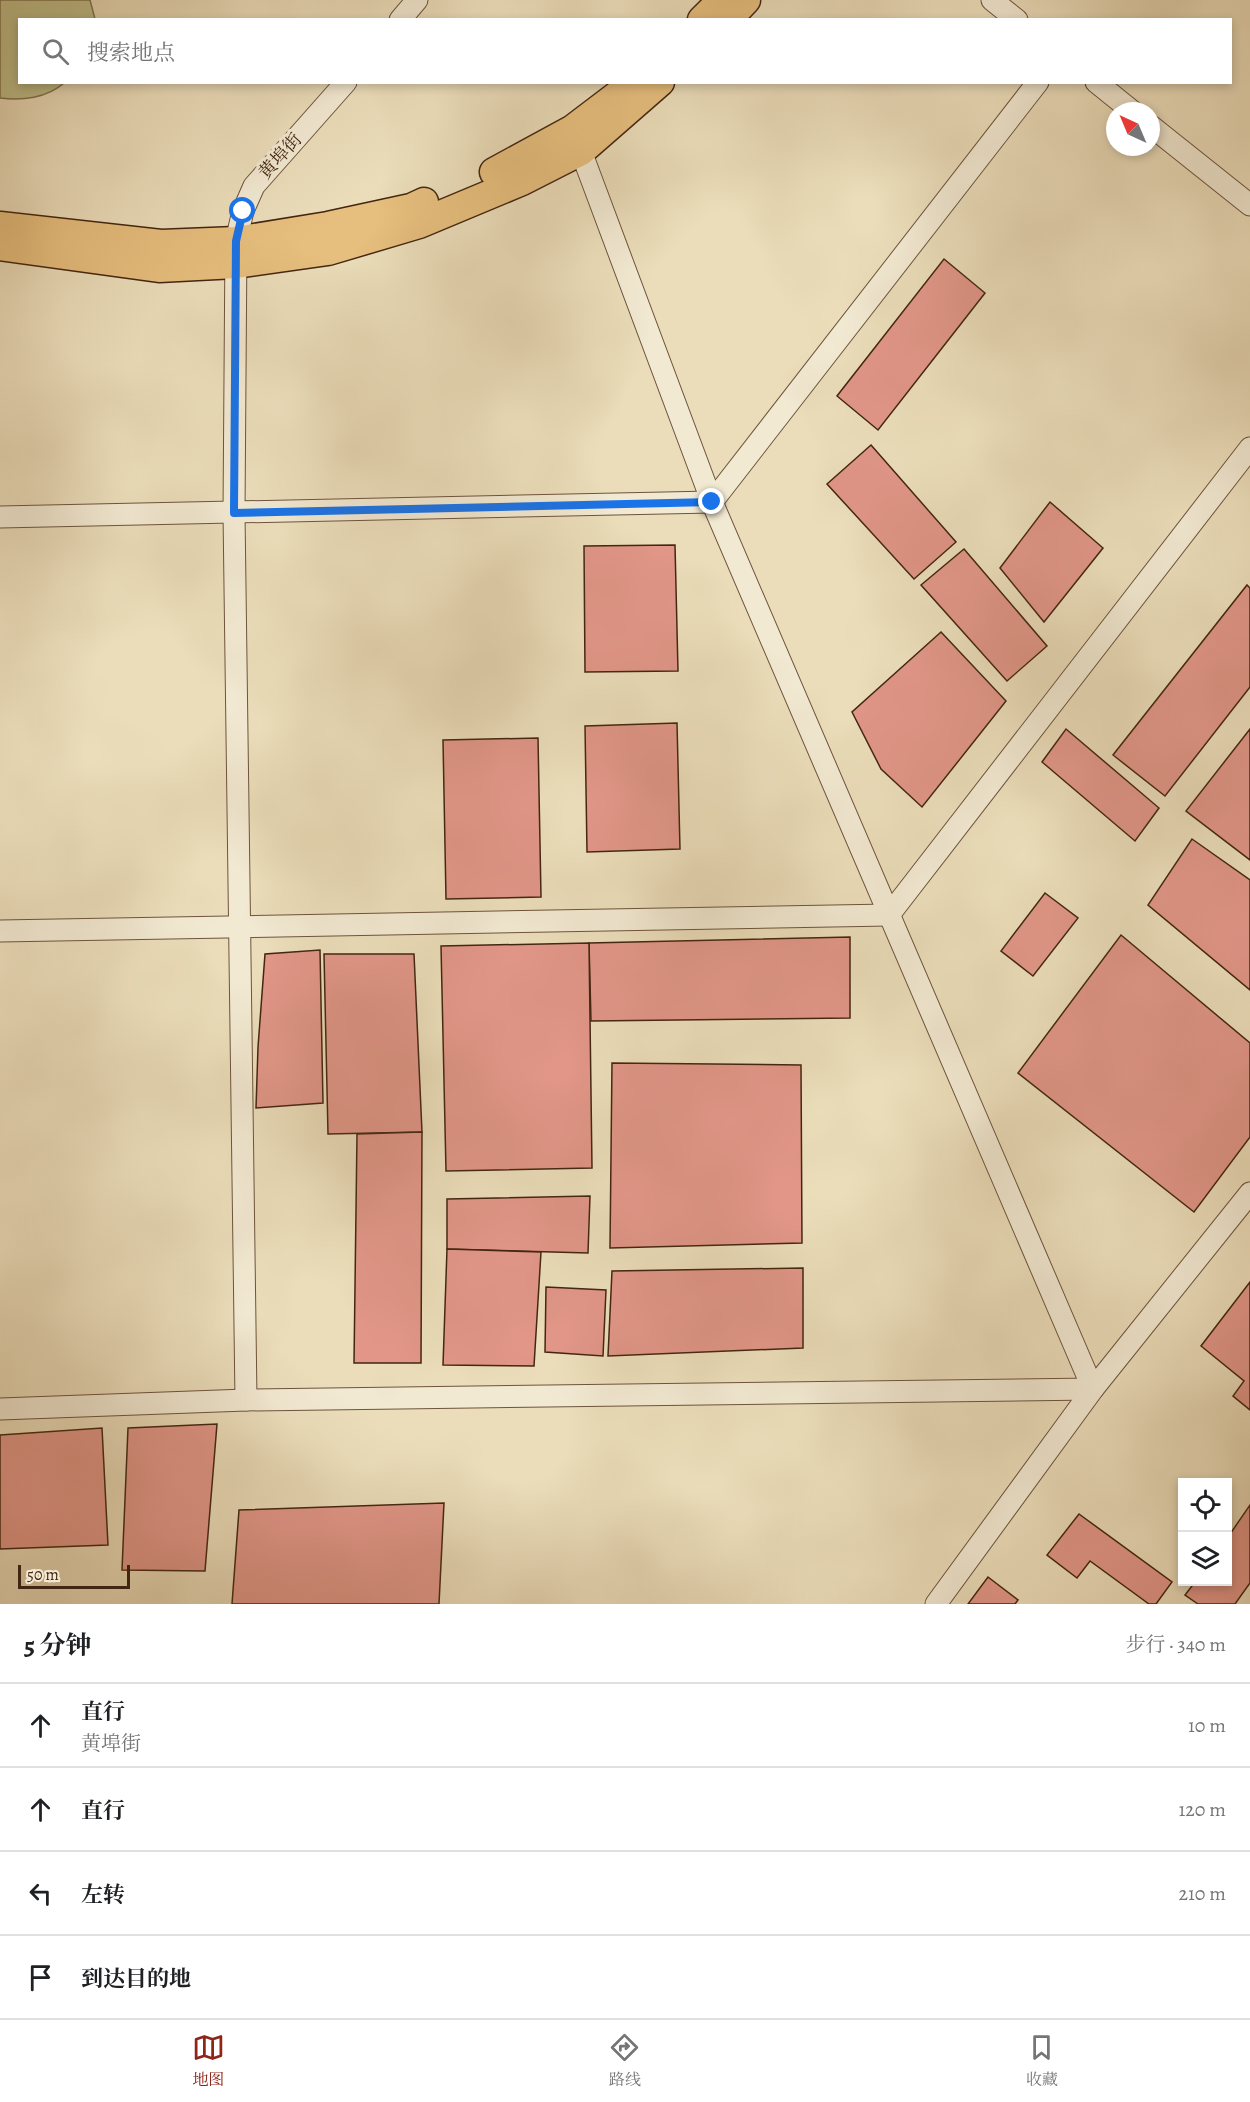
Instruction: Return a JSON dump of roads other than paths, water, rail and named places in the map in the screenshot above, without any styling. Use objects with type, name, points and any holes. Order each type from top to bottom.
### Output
[{"type":"highway","points":[[704,18],[722,0]]},
{"type":"highway","points":[[729,18],[746,0]]},
{"type":"highway","points":[[577,140],[631,84]]},
{"type":"highway","points":[[0,246],[159,268],[236,253],[328,226],[411,208],[512,164],[577,140],[657,84]]},
{"type":"highway","points":[[0,226],[236,253]]},
{"type":"street","points":[[402,18],[417,0]]},
{"type":"street","points":[[992,0],[1014,18]]},
{"type":"street","name":"黄埠街","points":[[246,1400],[234,513],[236,253],[243,211],[254,186],[344,84]]},
{"type":"street","points":[[712,502],[1036,84]]},
{"type":"street","points":[[1098,84],[1121,102]]},
{"type":"street","points":[[1160,133],[1250,205]]},
{"type":"street","points":[[577,140],[712,502],[1093,1389]]},
{"type":"street","points":[[889,915],[1250,448]]},
{"type":"street","points":[[0,517],[712,502]]},
{"type":"street","points":[[0,932],[889,915]]},
{"type":"street","points":[[936,1604],[1093,1389],[1250,1193]]},
{"type":"street","points":[[0,1408],[246,1400],[1093,1389]]}]
